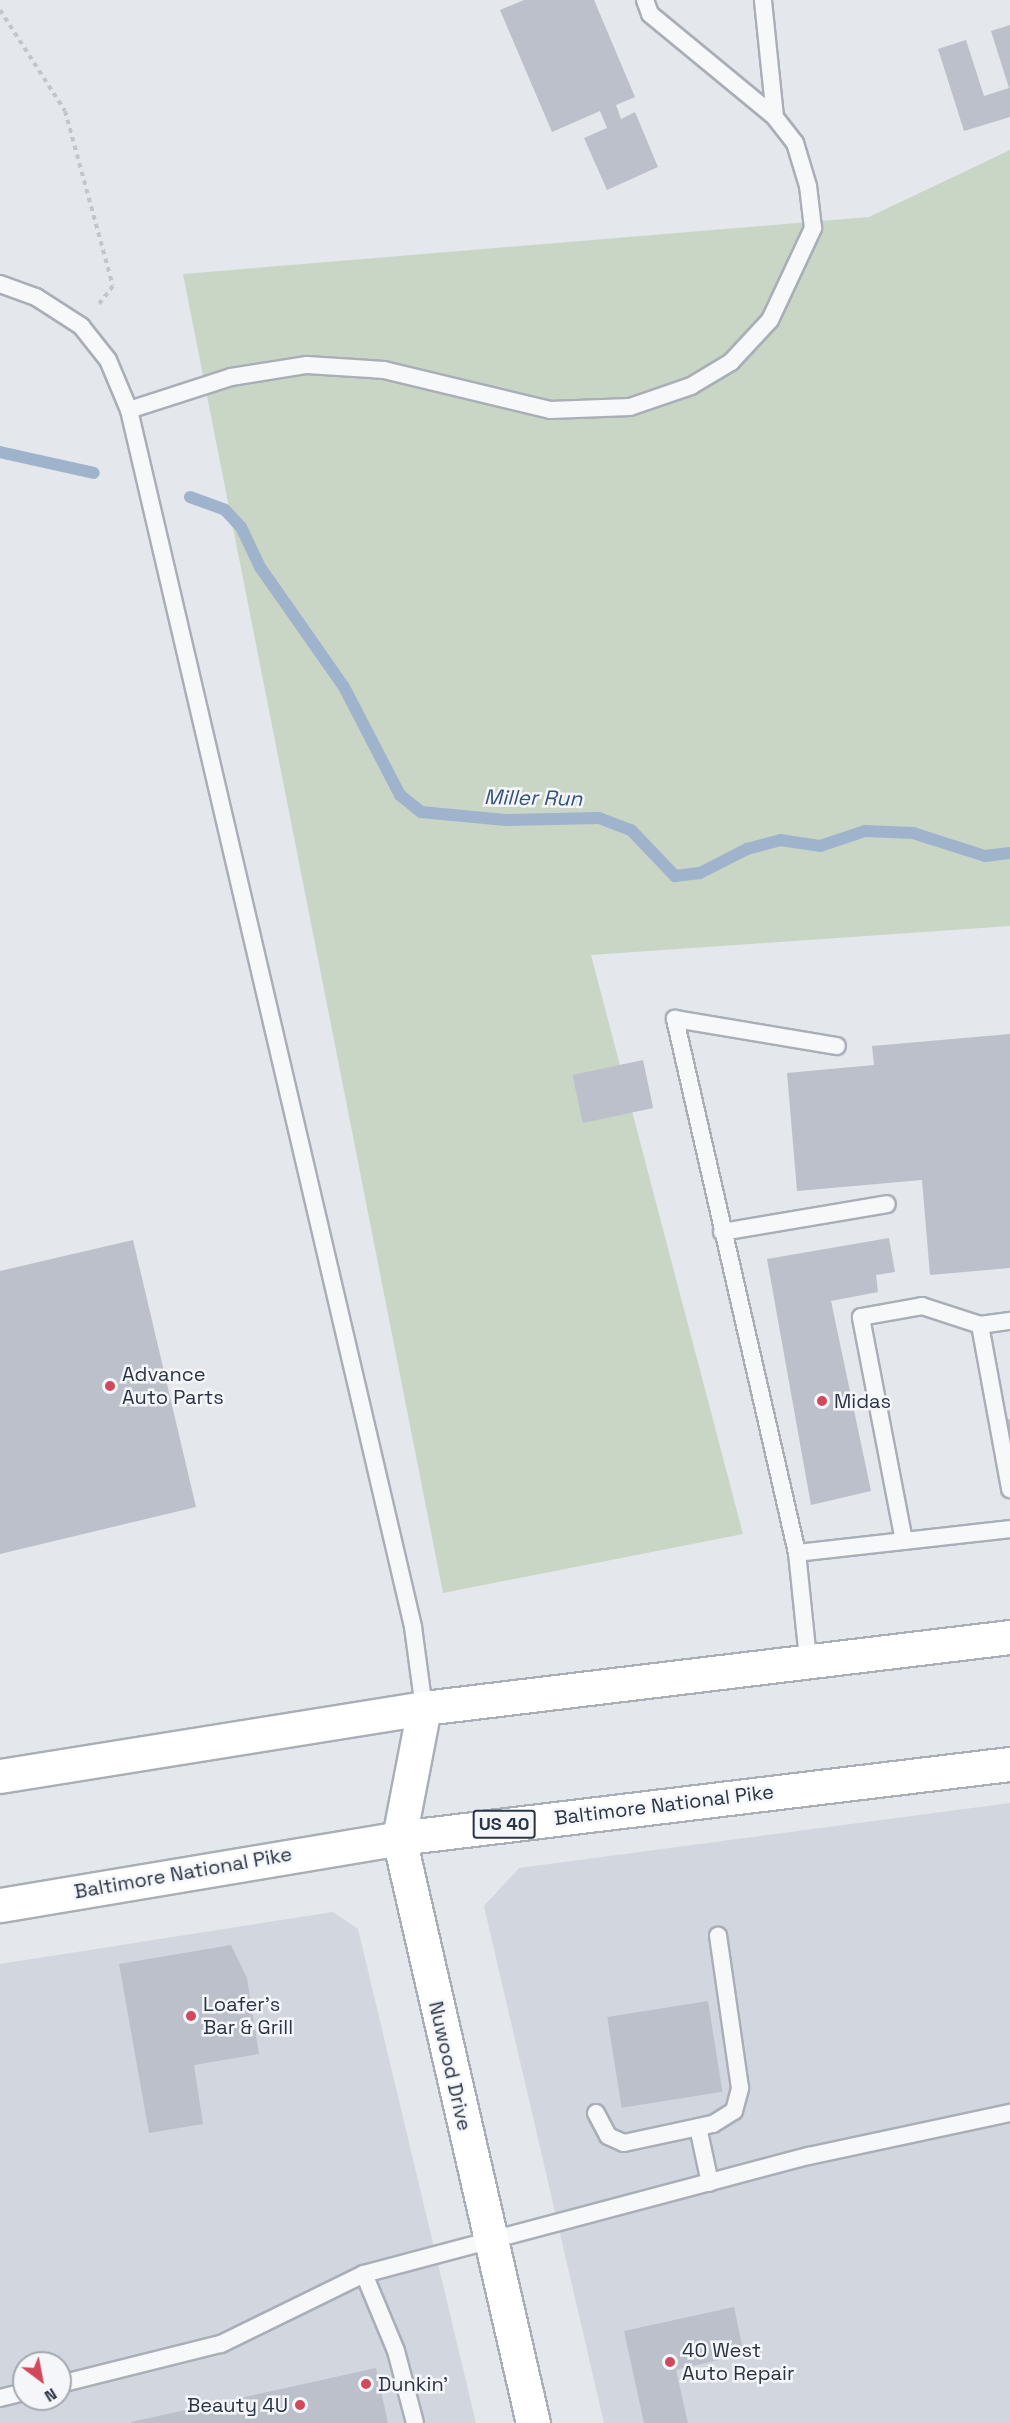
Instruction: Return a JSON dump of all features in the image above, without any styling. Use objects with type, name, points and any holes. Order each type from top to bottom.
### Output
[{"type":"main road","points":[[7,1771],[424,1708],[808,1659],[1010,1637]]},
{"type":"main road","name":"Nuwood Drive","points":[[424,1708],[399,1838],[489,2239],[533,2423]]},
{"type":"main road","name":"Baltimore National Pike","points":[[0,1905],[399,1838],[1010,1764]]},
{"type":"lane","points":[[129,410],[231,378],[307,365],[384,370],[550,410],[630,407],[691,386],[731,362],[770,320],[813,228],[808,186],[795,143],[774,117],[650,14],[645,0]]},
{"type":"lane","points":[[763,0],[774,117]]},
{"type":"lane","points":[[0,284],[36,297],[81,326],[108,360],[129,410],[413,1626],[424,1708]]},
{"type":"lane","points":[[808,1659],[797,1554],[675,1019],[837,1046]]},
{"type":"lane","points":[[722,1232],[886,1204]]},
{"type":"lane","points":[[904,1541],[861,1317],[922,1306],[980,1325],[1010,1321]]},
{"type":"lane","points":[[980,1325],[1010,1489]]},
{"type":"lane","points":[[797,1554],[1010,1529]]},
{"type":"lane","points":[[597,2113],[608,2136],[624,2144],[724,2119],[739,2102],[718,1936]]},
{"type":"lane","points":[[72,2381],[221,2344],[364,2274],[489,2239],[710,2183],[1010,2113]]},
{"type":"lane","points":[[698,2127],[710,2183]]},
{"type":"lane","points":[[364,2274],[396,2351],[415,2423]]},
{"type":"path","points":[[0,10],[65,111],[113,286],[81,326]]},
{"type":"shaded area","points":[[1010,1803],[1010,2423],[604,2423],[484,1906],[519,1868]]},
{"type":"shaded area","points":[[333,1912],[358,1929],[476,2423],[0,2423],[0,1964]]},
{"type":"green space","points":[[1010,150],[1010,926],[591,955],[743,1534],[443,1593],[183,274],[869,217]]},
{"type":"building","points":[[524,0],[594,0],[635,97],[616,105],[621,119],[635,112],[658,167],[607,190],[584,138],[607,128],[600,111],[552,132],[500,10]]},
{"type":"building","points":[[1010,25],[1010,117],[964,131],[938,49],[966,40],[984,96],[1009,88],[991,31]]},
{"type":"building","points":[[1010,1034],[1010,1268],[930,1275],[922,1180],[797,1191],[787,1073],[874,1065],[872,1046]]},
{"type":"building","points":[[643,1060],[653,1108],[583,1123],[573,1075]]},
{"type":"building","name":"Midas","points":[[889,1238],[895,1272],[876,1275],[878,1292],[831,1301],[871,1491],[811,1505],[767,1259]]},
{"type":"building","name":"Advance Auto Parts","points":[[133,1240],[196,1507],[0,1554],[0,1271]]},
{"type":"building","points":[[1010,1419],[1010,1458],[1002,1421]]},
{"type":"building","name":"Loafer's Bar & Grill","points":[[231,1945],[247,1978],[259,2054],[194,2065],[203,2124],[149,2133],[119,1964]]},
{"type":"building","points":[[708,2001],[722,2092],[622,2108],[607,2017]]},
{"type":"building","name":"40 West Auto Repair","points":[[734,2307],[744,2354],[676,2370],[688,2423],[644,2423],[624,2331]]},
{"type":"building","points":[[376,2368],[388,2423],[131,2423],[131,2422]]},
{"type":"waterway","name":"Miller Run","points":[[0,452],[94,473]]},
{"type":"waterway","name":"Miller Run","points":[[190,497],[225,510],[241,527],[260,567],[344,687],[400,795],[421,812],[506,820],[599,818],[631,830],[675,876],[700,873],[747,849],[780,840],[820,846],[865,831],[913,833],[985,856],[1010,853]]},
{"type":"place","name":"Advance Auto Parts","points":[[110,1386]]},
{"type":"place","name":"Midas","points":[[822,1401]]},
{"type":"place","name":"Loafer's Bar & Grill","points":[[191,2016]]},
{"type":"place","name":"40 West Auto Repair","points":[[670,2362]]},
{"type":"place","name":"Dunkin'","points":[[366,2384]]},
{"type":"place","name":"Beauty 4U","points":[[300,2405]]}]
